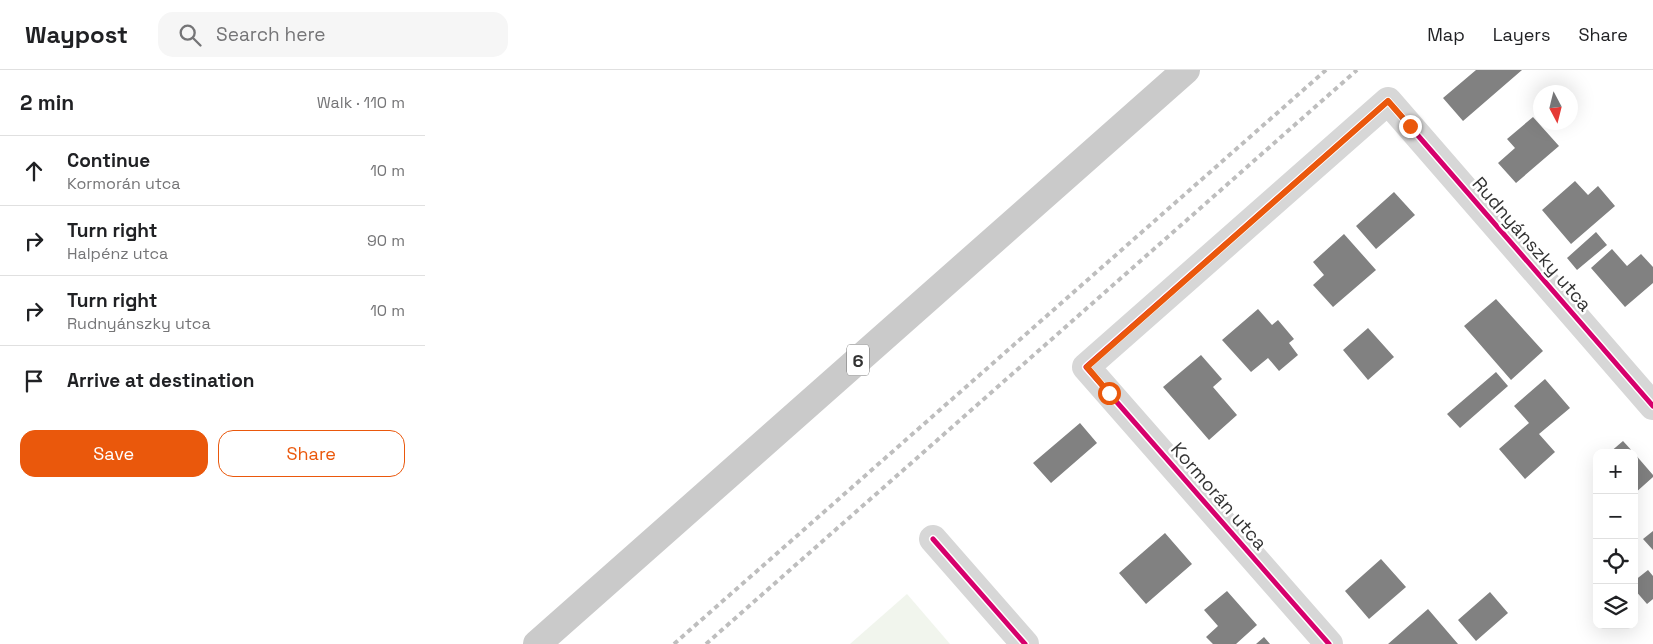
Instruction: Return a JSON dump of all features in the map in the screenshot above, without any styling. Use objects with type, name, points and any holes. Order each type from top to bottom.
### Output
[{"type":"main road","name":"6","points":[[537,644],[1186,70]]},
{"type":"street","name":"Rudnyánszky utca","points":[[1087,367],[1388,101],[1653,406]]},
{"type":"street","name":"Kormorán utca","points":[[1087,367],[1329,644]]},
{"type":"street","points":[[933,539],[1025,644]]},
{"type":"shaded area","points":[[907,594],[950,644],[850,644]]},
{"type":"building","points":[[1476,70],[1522,70],[1463,121],[1443,98]]},
{"type":"building","points":[[1533,117],[1533,130],[1545,130],[1559,146],[1516,183],[1498,163],[1515,148],[1507,139]]},
{"type":"building","points":[[1575,181],[1588,195],[1598,186],[1615,206],[1571,244],[1542,210]]},
{"type":"building","points":[[1394,192],[1415,215],[1376,249],[1356,226]]},
{"type":"building","points":[[1596,232],[1607,245],[1577,270],[1567,258]]},
{"type":"building","points":[[1344,234],[1376,270],[1333,307],[1313,285],[1324,275],[1313,262]]},
{"type":"building","points":[[1612,249],[1627,266],[1641,254],[1653,267],[1653,283],[1625,307],[1591,268]]},
{"type":"building","points":[[1496,299],[1543,351],[1511,380],[1464,326]]},
{"type":"building","points":[[1258,309],[1272,325],[1278,320],[1294,339],[1289,343],[1298,355],[1279,371],[1268,358],[1251,372],[1222,340]]},
{"type":"building","points":[[1368,328],[1394,357],[1368,380],[1343,350]]},
{"type":"building","points":[[1201,355],[1222,379],[1213,387],[1237,415],[1209,440],[1163,387]]},
{"type":"building","points":[[1496,372],[1508,386],[1460,428],[1447,414]]},
{"type":"building","points":[[1545,379],[1570,408],[1539,434],[1555,452],[1525,479],[1499,449],[1529,423],[1514,406]]},
{"type":"building","points":[[1080,423],[1097,443],[1051,483],[1033,463]]},
{"type":"building","points":[[1623,441],[1630,449],[1614,449]]},
{"type":"building","points":[[1638,458],[1653,475],[1638,490]]},
{"type":"building","points":[[1653,531],[1653,550],[1643,539]]},
{"type":"building","points":[[1165,533],[1192,564],[1146,604],[1119,573]]},
{"type":"building","points":[[1381,559],[1406,587],[1369,619],[1345,591]]},
{"type":"building","points":[[1648,570],[1653,576],[1653,599],[1647,604],[1638,594],[1638,578]]},
{"type":"building","points":[[1227,591],[1257,625],[1236,644],[1213,644],[1206,637],[1218,626],[1204,610]]},
{"type":"building","points":[[1490,592],[1508,613],[1476,641],[1458,620]]},
{"type":"building","points":[[1428,609],[1458,644],[1388,644]]},
{"type":"building","points":[[1264,637],[1270,644],[1256,644]]},
{"type":"railway","points":[[674,644],[1326,70]]},
{"type":"railway","points":[[706,644],[1357,70]]},
{"type":"cycle path","points":[[1329,644],[1086,367],[1388,101],[1653,406]]},
{"type":"cycle path","points":[[933,539],[1025,644]]},
{"type":"route","points":[[1109,393],[1087,367],[1388,101],[1410,126]]}]
